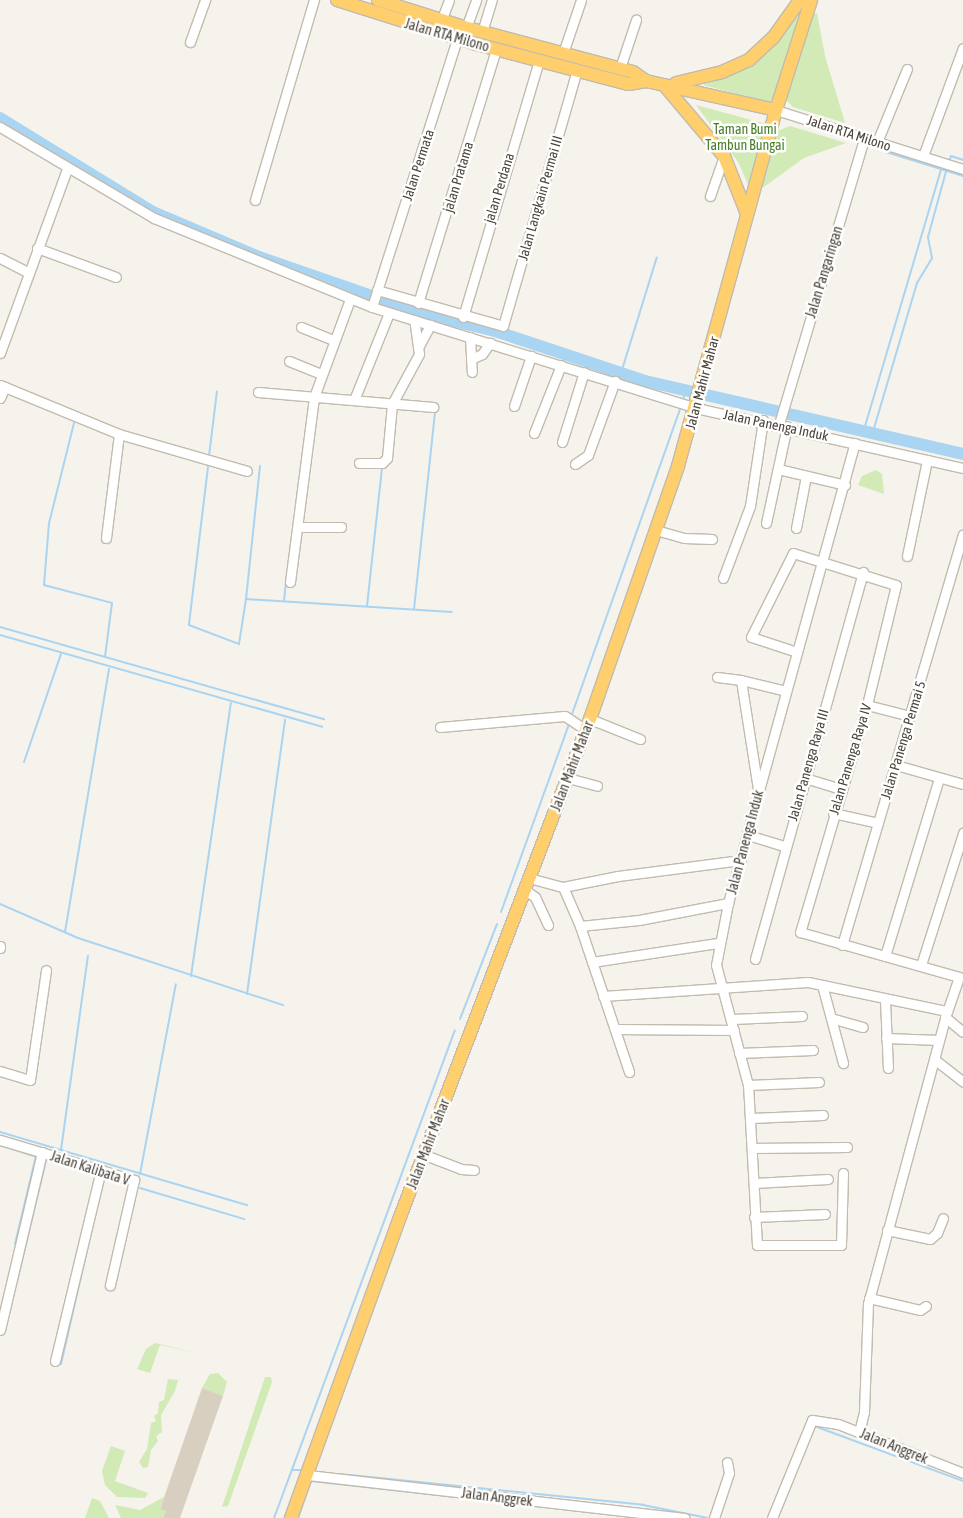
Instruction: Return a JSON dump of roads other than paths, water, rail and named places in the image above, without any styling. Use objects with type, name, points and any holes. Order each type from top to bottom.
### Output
[{"type":"highway","name":"Jalan RTA Milono","points":[[338,0],[457,39],[633,85],[646,81]]},
{"type":"highway","name":"Jalan RTA Milono","points":[[378,0],[441,21],[620,68],[636,73],[646,81],[776,110]]},
{"type":"highway","points":[[747,214],[724,156],[664,85],[740,65],[773,38],[800,0]]},
{"type":"highway","name":"Jalan Mahir Mahar","points":[[291,1518],[425,1155],[588,725],[656,530],[703,386],[776,110],[811,0]]},
{"type":"street","points":[[190,42],[205,0]]},
{"type":"street","points":[[255,200],[314,0]]},
{"type":"street","points":[[441,21],[449,0]]},
{"type":"street","points":[[466,28],[476,0]]},
{"type":"street","points":[[482,32],[492,0]]},
{"type":"street","points":[[563,53],[582,0]]},
{"type":"street","points":[[620,68],[636,20]]},
{"type":"street","name":"Jalan Permata","points":[[375,298],[457,39]]},
{"type":"street","points":[[923,156],[963,48]]},
{"type":"street","name":"jalan Pratama","points":[[418,303],[496,49]]},
{"type":"street","name":"jalan Perdana","points":[[463,316],[539,60]]},
{"type":"street","name":"Jalan Langkain Permai III","points":[[463,316],[503,326],[576,70]]},
{"type":"street","points":[[877,142],[907,70]]},
{"type":"street","name":"Jalan RTA Milono","points":[[776,110],[963,169]]},
{"type":"street","points":[[0,127],[67,168],[196,238],[350,299],[375,298],[418,303],[463,316]]},
{"type":"street","name":"Jalan Pangaringan","points":[[766,523],[778,469],[784,406],[864,138]]},
{"type":"street","points":[[710,196],[724,156]]},
{"type":"street","points":[[0,353],[4,324],[37,248],[67,168]]},
{"type":"street","points":[[37,248],[116,277]]},
{"type":"street","points":[[0,258],[27,272]]},
{"type":"street","name":"Jalan Panenga Induk","points":[[375,298],[389,313],[697,406],[782,423],[855,443],[963,468]]},
{"type":"street","points":[[290,582],[314,397],[350,299]]},
{"type":"street","points":[[354,400],[389,313]]},
{"type":"street","points":[[360,463],[386,460],[392,404],[418,354],[419,346],[414,320]]},
{"type":"street","points":[[419,346],[430,325]]},
{"type":"street","points":[[301,327],[334,340]]},
{"type":"street","points":[[470,337],[472,372]]},
{"type":"street","points":[[471,358],[482,354],[490,343]]},
{"type":"street","points":[[514,406],[531,356]]},
{"type":"street","points":[[288,361],[322,374]]},
{"type":"street","points":[[534,433],[560,365]]},
{"type":"street","points":[[562,442],[584,372]]},
{"type":"street","points":[[575,464],[588,455],[615,381]]},
{"type":"street","points":[[0,398],[2,386],[118,434],[247,471]]},
{"type":"street","points":[[258,392],[433,407]]},
{"type":"street","points":[[722,578],[750,506],[763,420]]},
{"type":"street","points":[[106,538],[118,434]]},
{"type":"street","name":"Jalan Panenga Induk","points":[[843,1173],[841,1245],[758,1246],[754,1217],[754,1183],[748,1085],[732,1019],[716,968],[718,943],[728,903],[797,652],[826,561],[855,443]]},
{"type":"street","points":[[907,556],[927,460]]},
{"type":"street","points":[[778,469],[845,485]]},
{"type":"street","points":[[796,528],[806,476]]},
{"type":"street","points":[[298,527],[341,527]]},
{"type":"street","points":[[656,530],[684,538],[712,539]]},
{"type":"street","name":"Jalan Panenga Permai 5","points":[[842,944],[963,534]]},
{"type":"street","points":[[797,652],[753,640],[751,635],[793,553],[863,572]]},
{"type":"street","name":"Jalan Panenga Raya IV","points":[[842,944],[800,932],[833,814],[867,705],[896,585],[863,572]]},
{"type":"street","name":"Jalan Panenga Raya III","points":[[755,959],[784,846],[863,572]]},
{"type":"street","points":[[717,677],[741,680],[786,691]]},
{"type":"street","points":[[741,680],[758,792]]},
{"type":"street","points":[[867,705],[910,716]]},
{"type":"street","points":[[440,727],[564,716],[588,725],[640,739]]},
{"type":"street","points":[[896,765],[939,778],[962,782]]},
{"type":"street","points":[[568,778],[597,786]]},
{"type":"street","points":[[805,778],[841,789]]},
{"type":"street","points":[[885,956],[939,778]]},
{"type":"street","points":[[833,814],[878,823]]},
{"type":"street","points":[[921,965],[963,833]]},
{"type":"street","points":[[748,835],[784,846]]},
{"type":"street","points":[[527,884],[563,887],[618,876],[741,860]]},
{"type":"street","points":[[527,884],[536,897],[548,924]]},
{"type":"street","points":[[563,887],[580,926],[628,1072]]},
{"type":"street","points":[[580,926],[728,903]]},
{"type":"street","points":[[592,962],[718,943]]},
{"type":"street","points":[[842,944],[960,977],[946,1014],[869,1298],[859,1432]]},
{"type":"street","points":[[0,1071],[30,1080],[46,970]]},
{"type":"street","points":[[604,996],[805,982],[946,1014],[963,1032]]},
{"type":"street","points":[[822,985],[843,1063]]},
{"type":"street","points":[[885,1000],[888,1068]]},
{"type":"street","points":[[732,1019],[802,1016]]},
{"type":"street","points":[[831,1018],[863,1027]]},
{"type":"street","points":[[615,1030],[734,1030]]},
{"type":"street","points":[[886,1038],[939,1040]]},
{"type":"street","points":[[739,1053],[813,1050]]},
{"type":"street","points":[[934,1059],[963,1082]]},
{"type":"street","points":[[748,1085],[818,1082]]},
{"type":"street","points":[[751,1118],[823,1115]]},
{"type":"street","name":"Jalan Kalibata V","points":[[0,1140],[132,1178],[136,1183],[110,1285]]},
{"type":"street","points":[[752,1148],[847,1146]]},
{"type":"street","points":[[0,1330],[42,1152]]},
{"type":"street","points":[[425,1155],[461,1170],[474,1170]]},
{"type":"street","points":[[55,1361],[101,1170]]},
{"type":"street","points":[[754,1183],[828,1179]]},
{"type":"street","points":[[754,1217],[826,1214]]},
{"type":"street","points":[[887,1230],[930,1239],[937,1233],[943,1218]]},
{"type":"street","points":[[869,1298],[920,1310],[926,1306]]},
{"type":"street","name":"Jalan Anggrek","points":[[772,1518],[810,1422],[819,1419],[859,1432],[963,1473]]},
{"type":"street","points":[[714,1518],[729,1473],[727,1462]]},
{"type":"street","name":"Jalan Anggrek","points":[[308,1475],[685,1518]]},
{"type":"waterway","points":[[0,118],[153,212],[259,257],[421,313],[495,331],[645,381],[963,454]]},
{"type":"waterway","points":[[886,152],[963,176]]},
{"type":"waterway","points":[[949,161],[951,156],[963,160]]},
{"type":"waterway","points":[[872,435],[917,283],[932,258],[928,237],[947,168]]},
{"type":"waterway","points":[[863,433],[941,170]]},
{"type":"waterway","points":[[621,373],[657,257]]},
{"type":"waterway","points":[[395,310],[397,305]]},
{"type":"waterway","points":[[209,456],[217,391]]},
{"type":"waterway","points":[[683,401],[685,391]]},
{"type":"waterway","points":[[714,401],[778,416]]},
{"type":"waterway","points":[[398,406],[419,410]]},
{"type":"waterway","points":[[571,717],[681,406]]},
{"type":"waterway","points":[[414,609],[435,411],[431,411]]},
{"type":"waterway","points":[[785,417],[963,458]]},
{"type":"waterway","points":[[74,423],[49,523],[44,585],[112,603],[105,657]]},
{"type":"waterway","points":[[260,466],[246,599],[452,612]]},
{"type":"waterway","points":[[208,467],[189,625],[239,644],[246,599]]},
{"type":"waterway","points":[[367,606],[382,467]]},
{"type":"waterway","points":[[284,601],[286,581]]},
{"type":"waterway","points":[[0,627],[324,719]]},
{"type":"waterway","points":[[0,635],[322,727]]},
{"type":"waterway","points":[[24,762],[61,654]]},
{"type":"waterway","points":[[65,932],[109,669]]},
{"type":"waterway","points":[[191,976],[231,703]]},
{"type":"waterway","points":[[247,994],[285,720]]},
{"type":"waterway","points":[[501,912],[569,724]]},
{"type":"waterway","points":[[0,904],[78,938],[283,1005]]},
{"type":"waterway","points":[[460,1019],[497,924]]},
{"type":"waterway","points":[[61,1150],[88,956]]},
{"type":"waterway","points":[[140,1174],[176,984]]},
{"type":"waterway","points":[[274,1518],[455,1030]]},
{"type":"waterway","points":[[932,1052],[934,1042]]},
{"type":"waterway","points":[[0,1132],[247,1205]]},
{"type":"waterway","points":[[0,1145],[36,1157]]},
{"type":"waterway","points":[[15,1244],[36,1156]]},
{"type":"waterway","points":[[46,1160],[97,1175]]},
{"type":"waterway","points":[[17,1282],[46,1160]]},
{"type":"waterway","points":[[103,1177],[130,1185]]},
{"type":"waterway","points":[[61,1364],[104,1177]]},
{"type":"waterway","points":[[140,1188],[244,1219]]},
{"type":"waterway","points":[[866,1429],[868,1414]]},
{"type":"waterway","points":[[817,1427],[963,1481]]},
{"type":"waterway","points":[[292,1470],[302,1470]]},
{"type":"waterway","points":[[340,1474],[643,1505],[708,1518]]},
{"type":"waterway","points":[[298,1518],[311,1481],[645,1518]]},
{"type":"park label","name":"Taman Bumi Tambun Bungai","points":[[745,138]]}]
